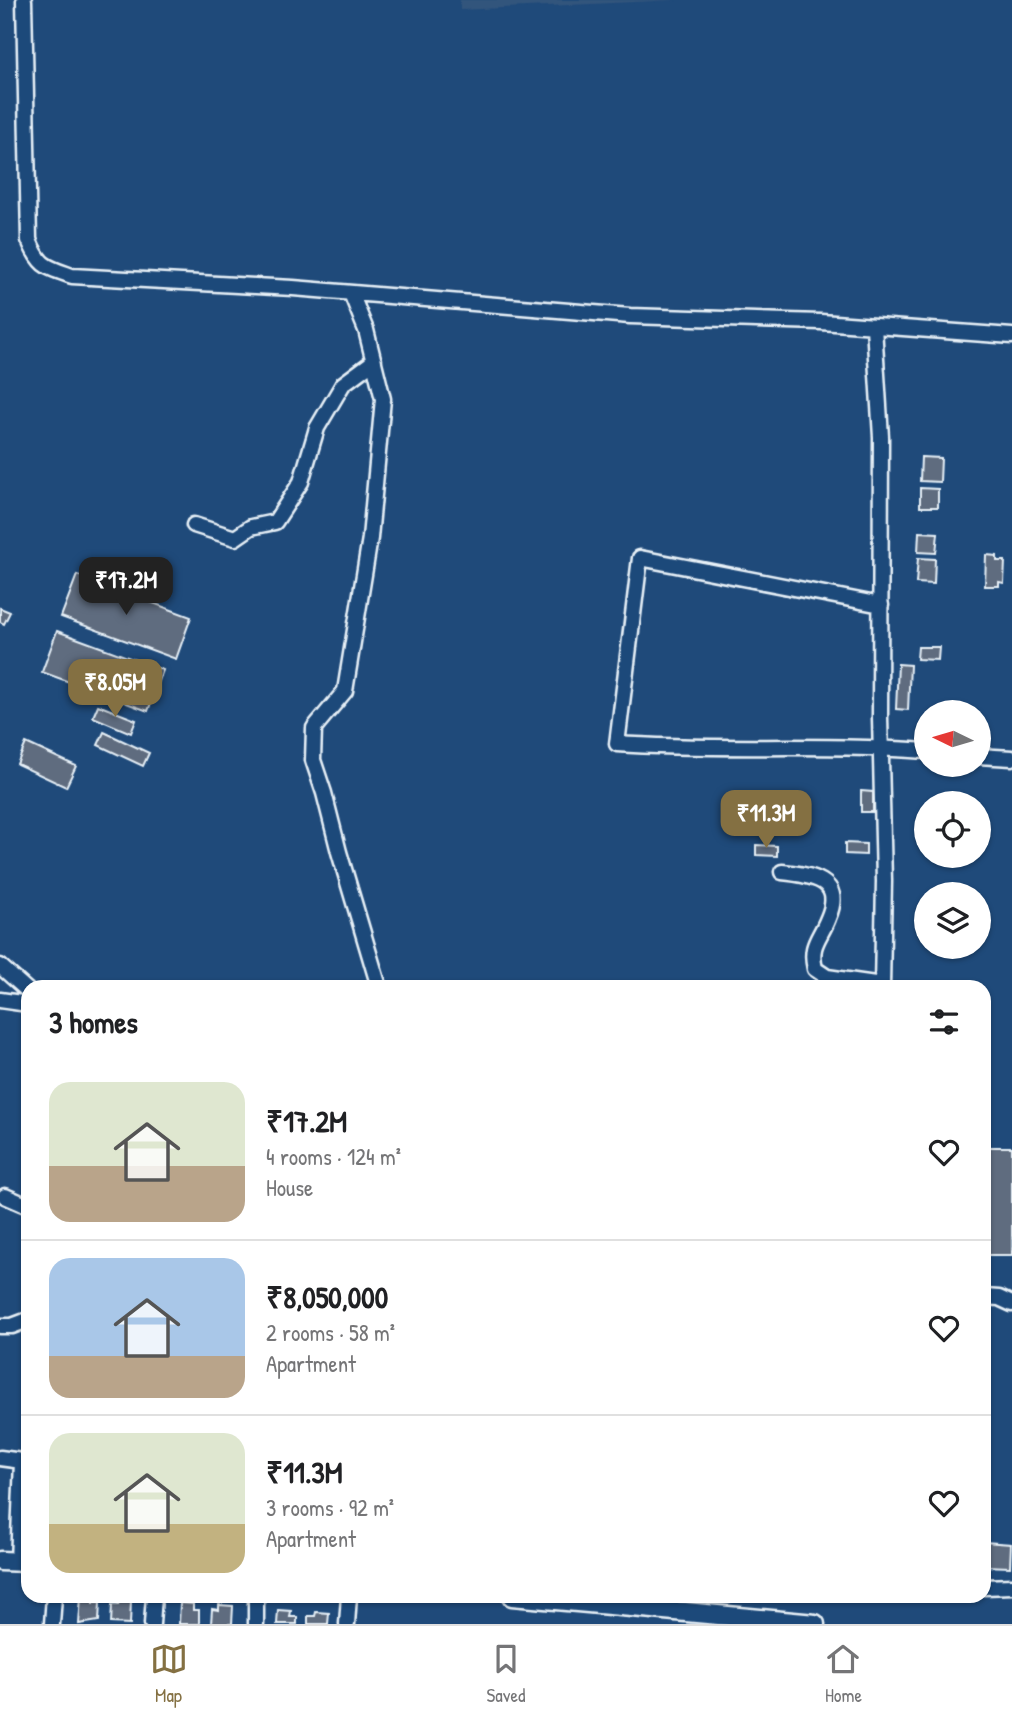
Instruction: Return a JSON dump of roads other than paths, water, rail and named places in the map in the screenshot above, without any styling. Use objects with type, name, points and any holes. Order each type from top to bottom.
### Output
[{"type":"street","points":[[24,0],[29,240],[38,260],[51,269],[72,276],[351,293],[630,316],[1012,336]]},
{"type":"street","points":[[351,293],[366,330],[383,399],[370,538],[345,691],[314,728],[313,761],[377,980]]},
{"type":"street","points":[[874,327],[881,437],[882,980]]},
{"type":"street","points":[[194,525],[235,538],[251,527],[275,522],[301,482],[317,428],[344,384],[374,361]]},
{"type":"street","points":[[881,606],[640,558],[617,744],[659,747],[914,750]]},
{"type":"street","points":[[991,757],[1012,758]]},
{"type":"street","points":[[782,872],[809,875],[822,880],[829,889],[831,909],[828,920],[814,943],[813,959],[815,969],[827,977],[845,980]]},
{"type":"street","points":[[0,966],[21,985]]},
{"type":"street","points":[[0,1000],[21,1003]]},
{"type":"street","points":[[5,1196],[21,1203]]},
{"type":"street","points":[[991,1297],[1012,1304]]},
{"type":"street","points":[[0,1326],[21,1323]]},
{"type":"street","points":[[0,1458],[21,1461]]},
{"type":"street","points":[[0,1561],[21,1562]]},
{"type":"street","points":[[991,1587],[1012,1586]]},
{"type":"street","points":[[52,1624],[54,1603]]},
{"type":"street","points":[[152,1624],[154,1603]]},
{"type":"street","points":[[256,1603],[256,1624]]},
{"type":"street","points":[[347,1624],[348,1603]]},
{"type":"street","points":[[588,1603],[815,1624]]}]
